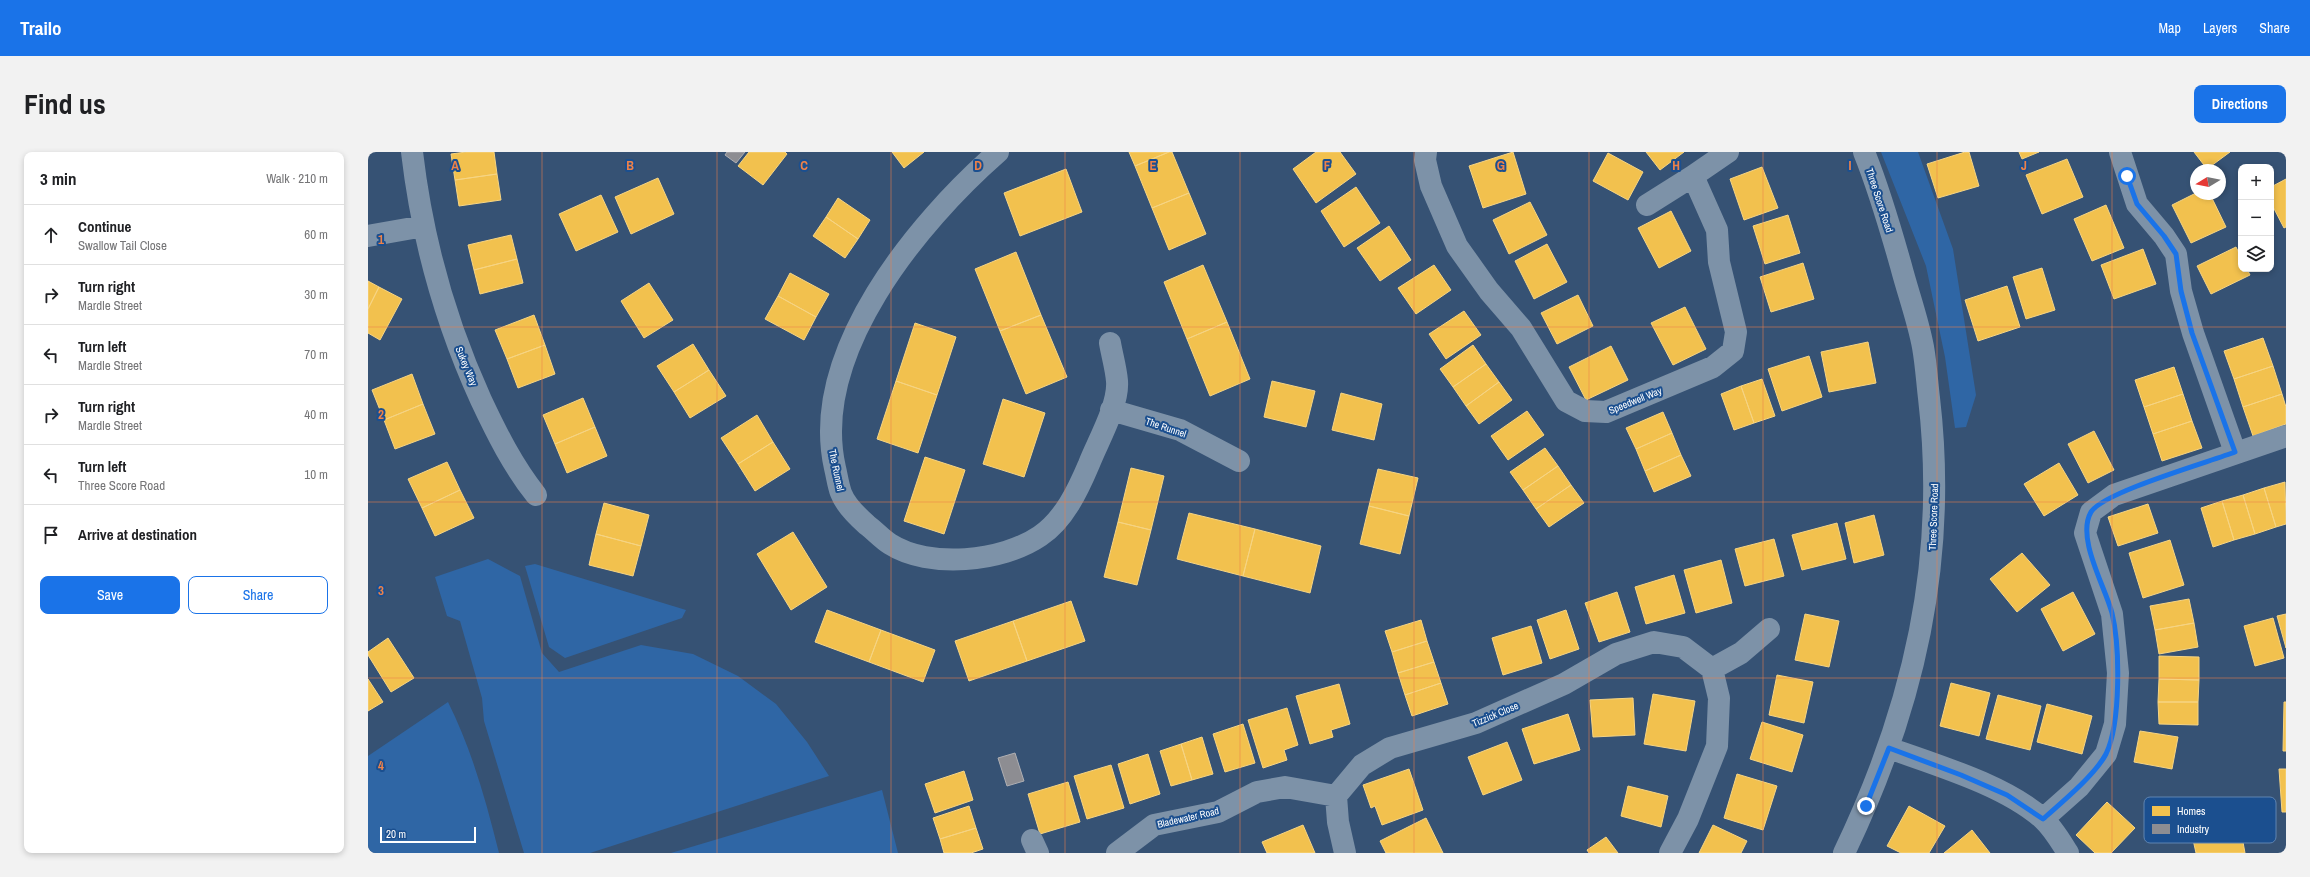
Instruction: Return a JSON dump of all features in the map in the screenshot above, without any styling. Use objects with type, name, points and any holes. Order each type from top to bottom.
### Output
[{"type":"street","name":"Sukey Way","points":[[412,152],[424,226],[436,281],[460,355],[493,426],[518,472],[536,495]]},
{"type":"street","name":"The Runnel","points":[[997,152],[938,210],[896,262],[863,318],[841,367],[834,392],[831,417],[833,460],[841,494],[860,519],[891,545],[924,557],[956,560],[986,556],[1025,545],[1041,536],[1062,515],[1085,472],[1112,410],[1117,383],[1110,343]]},
{"type":"street","name":"Speedwell Way","points":[[1426,152],[1425,160],[1431,186],[1457,246],[1489,291],[1521,328],[1566,401],[1585,411],[1606,412],[1713,367],[1733,351],[1736,332],[1719,262],[1717,230],[1693,176]]},
{"type":"street","points":[[1648,205],[1728,152]]},
{"type":"street","name":"Three Score Road","points":[[1844,853],[1866,806],[1889,748],[1909,682],[1923,621],[1931,566],[1936,499],[1932,423],[1923,347],[1879,189],[1864,152]]},
{"type":"street","points":[[2120,152],[2137,204],[2164,236],[2176,254],[2181,291],[2192,333],[2235,452]]},
{"type":"street","points":[[368,236],[424,226]]},
{"type":"street","name":"The Runnel","points":[[1112,410],[1180,430],[1239,461]]},
{"type":"street","points":[[2043,819],[2079,787],[2106,754],[2115,724],[2118,673],[2112,614],[2085,533],[2091,512],[2114,495],[2235,452],[2286,436]]},
{"type":"street","points":[[1670,853],[1688,819],[1717,746],[1719,698],[1712,669],[1741,653],[1769,629]]},
{"type":"street","name":"Tizzick Close","points":[[1336,796],[1362,765],[1390,748],[1476,723],[1564,684],[1616,654],[1654,642],[1669,644],[1683,647],[1712,669]]},
{"type":"street","points":[[1889,748],[1961,775],[2007,795],[2043,819],[2068,853]]},
{"type":"street","name":"Bladewater Road","points":[[1117,853],[1154,824],[1218,812],[1257,792],[1285,787],[1336,796]]},
{"type":"street","points":[[1336,796],[1338,822],[1346,853]]},
{"type":"shaded area","points":[[1881,152],[1918,152],[1953,249],[1976,395],[1966,427],[1955,428],[1945,357],[1926,266]]},
{"type":"shaded area","points":[[488,559],[520,576],[542,653],[559,672],[641,645],[693,654],[738,676],[776,704],[807,742],[829,776],[590,853],[524,853],[484,721],[482,698],[460,621],[447,616],[435,577]]},
{"type":"shaded area","points":[[535,564],[686,610],[682,618],[565,658],[549,647],[525,566]]},
{"type":"shaded area","points":[[448,702],[457,720],[478,776],[499,853],[368,853],[368,756]]},
{"type":"shaded area","points":[[882,790],[898,853],[671,853]]},
{"type":"building: Homes","points":[[466,152],[494,152],[497,174],[455,180],[451,154]]},
{"type":"building: Homes","points":[[749,152],[785,152],[787,154],[763,185],[738,166]]},
{"type":"building: Homes","points":[[892,152],[924,152],[904,168]]},
{"type":"building: Homes","points":[[1129,152],[1169,152],[1135,166]]},
{"type":"building: Homes","points":[[1172,152],[1189,193],[1152,208],[1135,166]]},
{"type":"building: Homes","points":[[1316,152],[1340,152],[1356,174],[1316,203],[1293,169]]},
{"type":"building: Homes","points":[[1513,152],[1526,194],[1483,208],[1469,166]]},
{"type":"building: Homes","points":[[1646,152],[1684,152],[1660,170]]},
{"type":"building: Homes","points":[[1969,152],[1979,186],[1938,198],[1927,164]]},
{"type":"building: Homes","points":[[2019,152],[2039,152],[2022,159]]},
{"type":"building: Homes","points":[[2194,152],[2230,152],[2214,164],[2203,164]]},
{"type":"building: Homes","points":[[1608,153],[1643,172],[1628,200],[1593,181]]},
{"type":"building: Homes","points":[[2067,159],[2083,197],[2042,214],[2026,175]]},
{"type":"building: Homes","points":[[1762,167],[1778,208],[1744,220],[1730,179]]},
{"type":"building: Homes","points":[[1066,169],[1082,212],[1020,236],[1004,193]]},
{"type":"building: Homes","points":[[497,174],[501,200],[459,206],[455,180]]},
{"type":"building: Homes","points":[[658,178],[674,214],[631,234],[615,197]]},
{"type":"building: Homes","points":[[2286,179],[2286,227],[2284,228],[2274,209],[2274,185]]},
{"type":"building: Homes","points":[[1356,187],[1380,223],[1344,247],[1321,211]]},
{"type":"building: Homes","points":[[1189,193],[1206,234],[1169,250],[1152,208]]},
{"type":"building: Homes","points":[[601,195],[618,232],[576,251],[559,214]]},
{"type":"building: Homes","points":[[2190,196],[2190,200],[2213,200],[2226,227],[2191,243],[2172,205]]},
{"type":"building: Homes","points":[[838,198],[870,220],[858,239],[826,217]]},
{"type":"building: Homes","points":[[1530,202],[1547,235],[1509,254],[1493,220]]},
{"type":"building: Homes","points":[[2106,205],[2124,248],[2092,261],[2074,219]]},
{"type":"building: Homes","points":[[1671,211],[1691,251],[1659,268],[1638,228]]},
{"type":"building: Homes","points":[[1788,215],[1800,253],[1765,264],[1753,226]]},
{"type":"building: Homes","points":[[826,217],[858,239],[845,258],[813,236]]},
{"type":"building: Homes","points":[[1389,226],[1411,260],[1380,281],[1357,248]]},
{"type":"building: Homes","points":[[511,235],[517,259],[474,270],[468,245]]},
{"type":"building: Homes","points":[[1547,244],[1567,282],[1534,299],[1515,261]]},
{"type":"building: Homes","points":[[2236,247],[2238,251],[2238,272],[2248,272],[2250,275],[2211,294],[2197,266]]},
{"type":"building: Homes","points":[[2143,249],[2156,284],[2114,299],[2101,265]]},
{"type":"building: Homes","points":[[1016,252],[1041,315],[1000,331],[975,269]]},
{"type":"building: Homes","points":[[517,259],[523,283],[480,294],[474,270]]},
{"type":"building: Homes","points":[[1803,263],[1814,299],[1771,312],[1760,277]]},
{"type":"building: Homes","points":[[1203,265],[1227,322],[1187,339],[1164,282]]},
{"type":"building: Homes","points":[[1434,265],[1451,290],[1416,314],[1398,288]]},
{"type":"building: Homes","points":[[2042,268],[2055,310],[2026,319],[2013,277]]},
{"type":"building: Homes","points":[[790,273],[829,294],[816,317],[778,296]]},
{"type":"building: Homes","points":[[368,281],[379,287],[368,309]]},
{"type":"building: Homes","points":[[649,283],[673,320],[644,338],[621,301]]},
{"type":"building: Homes","points":[[2007,286],[2020,327],[1978,341],[1965,300]]},
{"type":"building: Homes","points":[[379,287],[402,299],[380,340],[368,333],[368,309]]},
{"type":"building: Homes","points":[[1578,295],[1593,326],[1557,344],[1541,313]]},
{"type":"building: Homes","points":[[778,296],[816,317],[804,340],[765,319]]},
{"type":"building: Homes","points":[[1685,307],[1706,349],[1673,365],[1651,323]]},
{"type":"building: Homes","points":[[1464,311],[1481,335],[1446,359],[1429,334]]},
{"type":"building: Homes","points":[[534,315],[545,345],[507,359],[495,330]]},
{"type":"building: Homes","points":[[1041,315],[1067,377],[1026,394],[1000,331]]},
{"type":"building: Homes","points":[[1227,322],[1250,379],[1210,396],[1187,339]]},
{"type":"building: Homes","points":[[915,323],[956,337],[937,395],[896,381]]},
{"type":"building: Homes","points":[[2263,338],[2273,366],[2234,379],[2224,351]]},
{"type":"building: Homes","points":[[1868,342],[1876,383],[1829,392],[1821,352]]},
{"type":"building: Homes","points":[[693,344],[709,370],[674,392],[657,366]]},
{"type":"building: Homes","points":[[545,345],[555,374],[518,388],[507,359]]},
{"type":"building: Homes","points":[[1473,345],[1486,364],[1453,387],[1440,369]]},
{"type":"building: Homes","points":[[1611,346],[1628,380],[1586,400],[1569,367]]},
{"type":"building: Homes","points":[[1809,356],[1822,397],[1782,411],[1768,369]]},
{"type":"building: Homes","points":[[1486,364],[1499,382],[1466,406],[1453,387]]},
{"type":"building: Homes","points":[[2273,366],[2282,394],[2243,407],[2234,379]]},
{"type":"building: Homes","points":[[2174,367],[2183,394],[2144,407],[2135,380]]},
{"type":"building: Homes","points":[[709,370],[726,396],[690,418],[674,392]]},
{"type":"building: Homes","points":[[412,374],[423,404],[384,420],[372,390]]},
{"type":"building: Homes","points":[[1762,379],[1775,416],[1754,423],[1741,386]]},
{"type":"building: Homes","points":[[896,381],[937,395],[918,453],[877,439]]},
{"type":"building: Homes","points":[[1272,381],[1315,391],[1306,427],[1264,417]]},
{"type":"building: Homes","points":[[1499,382],[1512,400],[1479,424],[1466,406]]},
{"type":"building: Homes","points":[[1741,386],[1754,423],[1734,430],[1721,394]]},
{"type":"building: Homes","points":[[1341,393],[1382,404],[1374,440],[1332,430]]},
{"type":"building: Homes","points":[[2183,394],[2192,421],[2153,434],[2144,407]]},
{"type":"building: Homes","points":[[2282,394],[2286,407],[2286,424],[2253,436],[2243,407]]},
{"type":"building: Homes","points":[[583,398],[595,427],[555,444],[543,415]]},
{"type":"building: Homes","points":[[1003,399],[1045,413],[1024,477],[983,464]]},
{"type":"building: Homes","points":[[423,404],[435,434],[395,449],[384,420]]},
{"type":"building: Homes","points":[[1527,411],[1544,435],[1508,460],[1491,436]]},
{"type":"building: Homes","points":[[1663,412],[1672,433],[1636,449],[1626,428]]},
{"type":"building: Homes","points":[[757,415],[773,442],[738,464],[721,438]]},
{"type":"building: Homes","points":[[2192,421],[2202,448],[2162,461],[2153,434]]},
{"type":"building: Homes","points":[[595,427],[607,456],[567,473],[555,444]]},
{"type":"building: Homes","points":[[2094,431],[2114,470],[2088,483],[2068,444]]},
{"type":"building: Homes","points":[[1672,433],[1681,455],[1645,471],[1636,449]]},
{"type":"building: Homes","points":[[773,442],[790,469],[755,491],[738,464]]},
{"type":"building: Homes","points":[[1545,448],[1558,466],[1523,490],[1510,472]]},
{"type":"building: Homes","points":[[1681,455],[1691,476],[1654,492],[1645,471]]},
{"type":"building: Homes","points":[[925,457],[965,470],[944,534],[904,521]]},
{"type":"building: Homes","points":[[447,462],[460,490],[422,508],[408,479]]},
{"type":"building: Homes","points":[[2059,463],[2078,495],[2044,516],[2024,484]]},
{"type":"building: Homes","points":[[1558,466],[1571,485],[1536,509],[1523,490]]},
{"type":"building: Homes","points":[[1131,468],[1164,476],[1151,530],[1118,522]]},
{"type":"building: Homes","points":[[1378,469],[1418,478],[1409,516],[1369,506]]},
{"type":"building: Homes","points":[[2285,482],[2286,524],[2276,527],[2264,488]]},
{"type":"building: Homes","points":[[1571,485],[1584,503],[1549,527],[1536,509]]},
{"type":"building: Homes","points":[[2264,488],[2276,527],[2255,534],[2243,495]]},
{"type":"building: Homes","points":[[460,490],[474,518],[435,536],[422,508]]},
{"type":"building: Homes","points":[[2243,495],[2255,534],[2234,540],[2222,501]]},
{"type":"building: Homes","points":[[2222,501],[2234,540],[2213,547],[2201,508]]},
{"type":"building: Homes","points":[[604,503],[649,515],[641,546],[596,534]]},
{"type":"building: Homes","points":[[2148,504],[2158,533],[2118,546],[2108,517]]},
{"type":"building: Homes","points":[[1369,506],[1409,516],[1400,554],[1360,544]]},
{"type":"building: Homes","points":[[1189,513],[1255,529],[1243,576],[1177,559]]},
{"type":"building: Homes","points":[[1874,515],[1884,555],[1854,563],[1845,523]]},
{"type":"building: Homes","points":[[1118,522],[1151,530],[1137,585],[1104,577]]},
{"type":"building: Homes","points":[[1837,523],[1846,559],[1802,570],[1792,535]]},
{"type":"building: Homes","points":[[1255,529],[1321,546],[1310,593],[1243,576]]},
{"type":"building: Homes","points":[[793,532],[827,587],[791,610],[757,554]]},
{"type":"building: Homes","points":[[596,534],[641,546],[633,576],[589,565]]},
{"type":"building: Homes","points":[[1774,539],[1784,576],[1745,586],[1735,549]]},
{"type":"building: Homes","points":[[2170,540],[2184,585],[2143,598],[2129,553]]},
{"type":"building: Homes","points":[[2022,553],[2050,585],[2017,612],[1990,579]]},
{"type":"building: Homes","points":[[1721,560],[1732,603],[1696,613],[1684,570]]},
{"type":"building: Homes","points":[[1674,575],[1685,613],[1646,624],[1635,587]]},
{"type":"building: Homes","points":[[1617,592],[1630,632],[1599,642],[1585,603]]},
{"type":"building: Homes","points":[[2073,592],[2095,634],[2063,651],[2041,609]]},
{"type":"building: Homes","points":[[2189,599],[2194,623],[2155,630],[2150,606]]},
{"type":"building: Homes","points":[[1071,601],[1085,641],[1027,661],[1013,621]]},
{"type":"building: Homes","points":[[827,610],[881,630],[869,662],[815,642]]},
{"type":"building: Homes","points":[[1566,610],[1579,649],[1550,659],[1537,620]]},
{"type":"building: Homes","points":[[1805,614],[1839,621],[1829,667],[1795,660]]},
{"type":"building: Homes","points":[[2286,614],[2286,648],[2277,616]]},
{"type":"building: Homes","points":[[2273,618],[2284,658],[2255,666],[2244,626]]},
{"type":"building: Homes","points":[[1421,620],[1427,641],[1392,652],[1385,631]]},
{"type":"building: Homes","points":[[1013,621],[1027,661],[969,681],[955,641]]},
{"type":"building: Homes","points":[[2194,623],[2198,647],[2159,654],[2155,630]]},
{"type":"building: Homes","points":[[1531,626],[1542,663],[1503,675],[1492,638]]},
{"type":"building: Homes","points":[[881,630],[935,650],[923,682],[869,662]]},
{"type":"building: Homes","points":[[388,638],[414,678],[391,692],[368,655],[368,652]]},
{"type":"building: Homes","points":[[1427,641],[1434,662],[1398,673],[1392,652]]},
{"type":"building: Homes","points":[[2159,656],[2199,657],[2199,680],[2159,679]]},
{"type":"building: Homes","points":[[1434,662],[1441,683],[1405,695],[1398,673]]},
{"type":"building: Homes","points":[[1777,675],[1813,682],[1804,723],[1769,715]]},
{"type":"building: Homes","points":[[368,679],[383,702],[368,711]]},
{"type":"building: Homes","points":[[2159,679],[2199,680],[2198,702],[2158,702]]},
{"type":"building: Homes","points":[[1441,683],[1448,704],[1412,716],[1405,695]]},
{"type":"building: Homes","points":[[1951,683],[1990,693],[1979,736],[1940,726]]},
{"type":"building: Homes","points":[[1339,684],[1350,724],[1331,730],[1333,737],[1310,744],[1296,696]]},
{"type":"building: Homes","points":[[1653,694],[1695,701],[1686,751],[1644,744]]},
{"type":"building: Homes","points":[[1998,695],[2041,706],[2030,750],[1986,739]]},
{"type":"building: Homes","points":[[1633,698],[1635,735],[1593,737],[1590,700]]},
{"type":"building: Homes","points":[[2158,702],[2198,702],[2198,725],[2159,724]]},
{"type":"building: Homes","points":[[2284,702],[2286,702],[2286,751],[2283,751]]},
{"type":"building: Homes","points":[[2047,704],[2092,716],[2082,754],[2037,742]]},
{"type":"building: Homes","points":[[1287,708],[1298,745],[1284,750],[1287,760],[1263,768],[1248,720]]},
{"type":"building: Homes","points":[[1568,714],[1580,750],[1534,764],[1522,729]]},
{"type":"building: Homes","points":[[1762,722],[1803,735],[1792,772],[1750,759]]},
{"type":"building: Homes","points":[[1243,724],[1255,763],[1225,772],[1213,734]]},
{"type":"building: Homes","points":[[2140,731],[2178,737],[2172,769],[2134,762]]},
{"type":"building: Homes","points":[[1202,737],[1213,774],[1192,780],[1181,744]]},
{"type":"building: Homes","points":[[1507,742],[1522,780],[1483,795],[1468,757]]},
{"type":"building: Homes","points":[[1181,744],[1192,780],[1171,786],[1160,751]]},
{"type":"building: Homes","points":[[1148,754],[1160,794],[1130,804],[1118,764]]},
{"type":"building: Homes","points":[[1111,765],[1124,808],[1087,819],[1074,776]]},
{"type":"building: Homes","points":[[1409,769],[1423,810],[1382,825],[1375,806],[1371,808],[1363,785]]},
{"type":"building: Homes","points":[[2279,769],[2286,769],[2286,812],[2282,812]]},
{"type":"building: Homes","points":[[964,771],[973,800],[935,813],[925,784]]},
{"type":"building: Homes","points":[[1737,774],[1777,786],[1763,830],[1724,818]]},
{"type":"building: Homes","points":[[1068,782],[1080,822],[1040,834],[1028,794]]},
{"type":"building: Homes","points":[[1628,786],[1668,796],[1661,827],[1621,816]]},
{"type":"building: Homes","points":[[2107,802],[2135,828],[2111,853],[2095,853],[2076,835]]},
{"type":"building: Homes","points":[[969,806],[976,828],[940,839],[933,818]]},
{"type":"building: Homes","points":[[1909,806],[1945,826],[1929,853],[1901,853],[1887,846]]},
{"type":"building: Homes","points":[[1426,818],[1443,853],[1386,853],[1380,841]]},
{"type":"building: Homes","points":[[1303,825],[1315,853],[1267,853],[1262,842]]},
{"type":"building: Homes","points":[[1713,825],[1747,841],[1741,853],[1699,853]]},
{"type":"building: Homes","points":[[976,828],[983,849],[971,853],[944,853],[940,839]]},
{"type":"building: Homes","points":[[1972,830],[1990,853],[1944,853]]},
{"type":"building: Homes","points":[[1606,837],[1618,853],[1589,853],[1587,850]]},
{"type":"building: Homes","points":[[2194,843],[2243,843],[2245,853],[2196,853]]},
{"type":"building: Industry","points":[[727,152],[745,152],[736,163],[725,155]]},
{"type":"building: Industry","points":[[1015,753],[1024,781],[1007,786],[998,758]]},
{"type":"route","points":[[1866,806],[1889,748],[1961,775],[2007,795],[2043,819],[2079,787],[2106,754],[2115,724],[2118,673],[2112,614],[2085,533],[2091,512],[2114,495],[2235,452],[2192,333],[2181,291],[2176,254],[2164,236],[2137,204],[2127,176]]}]
